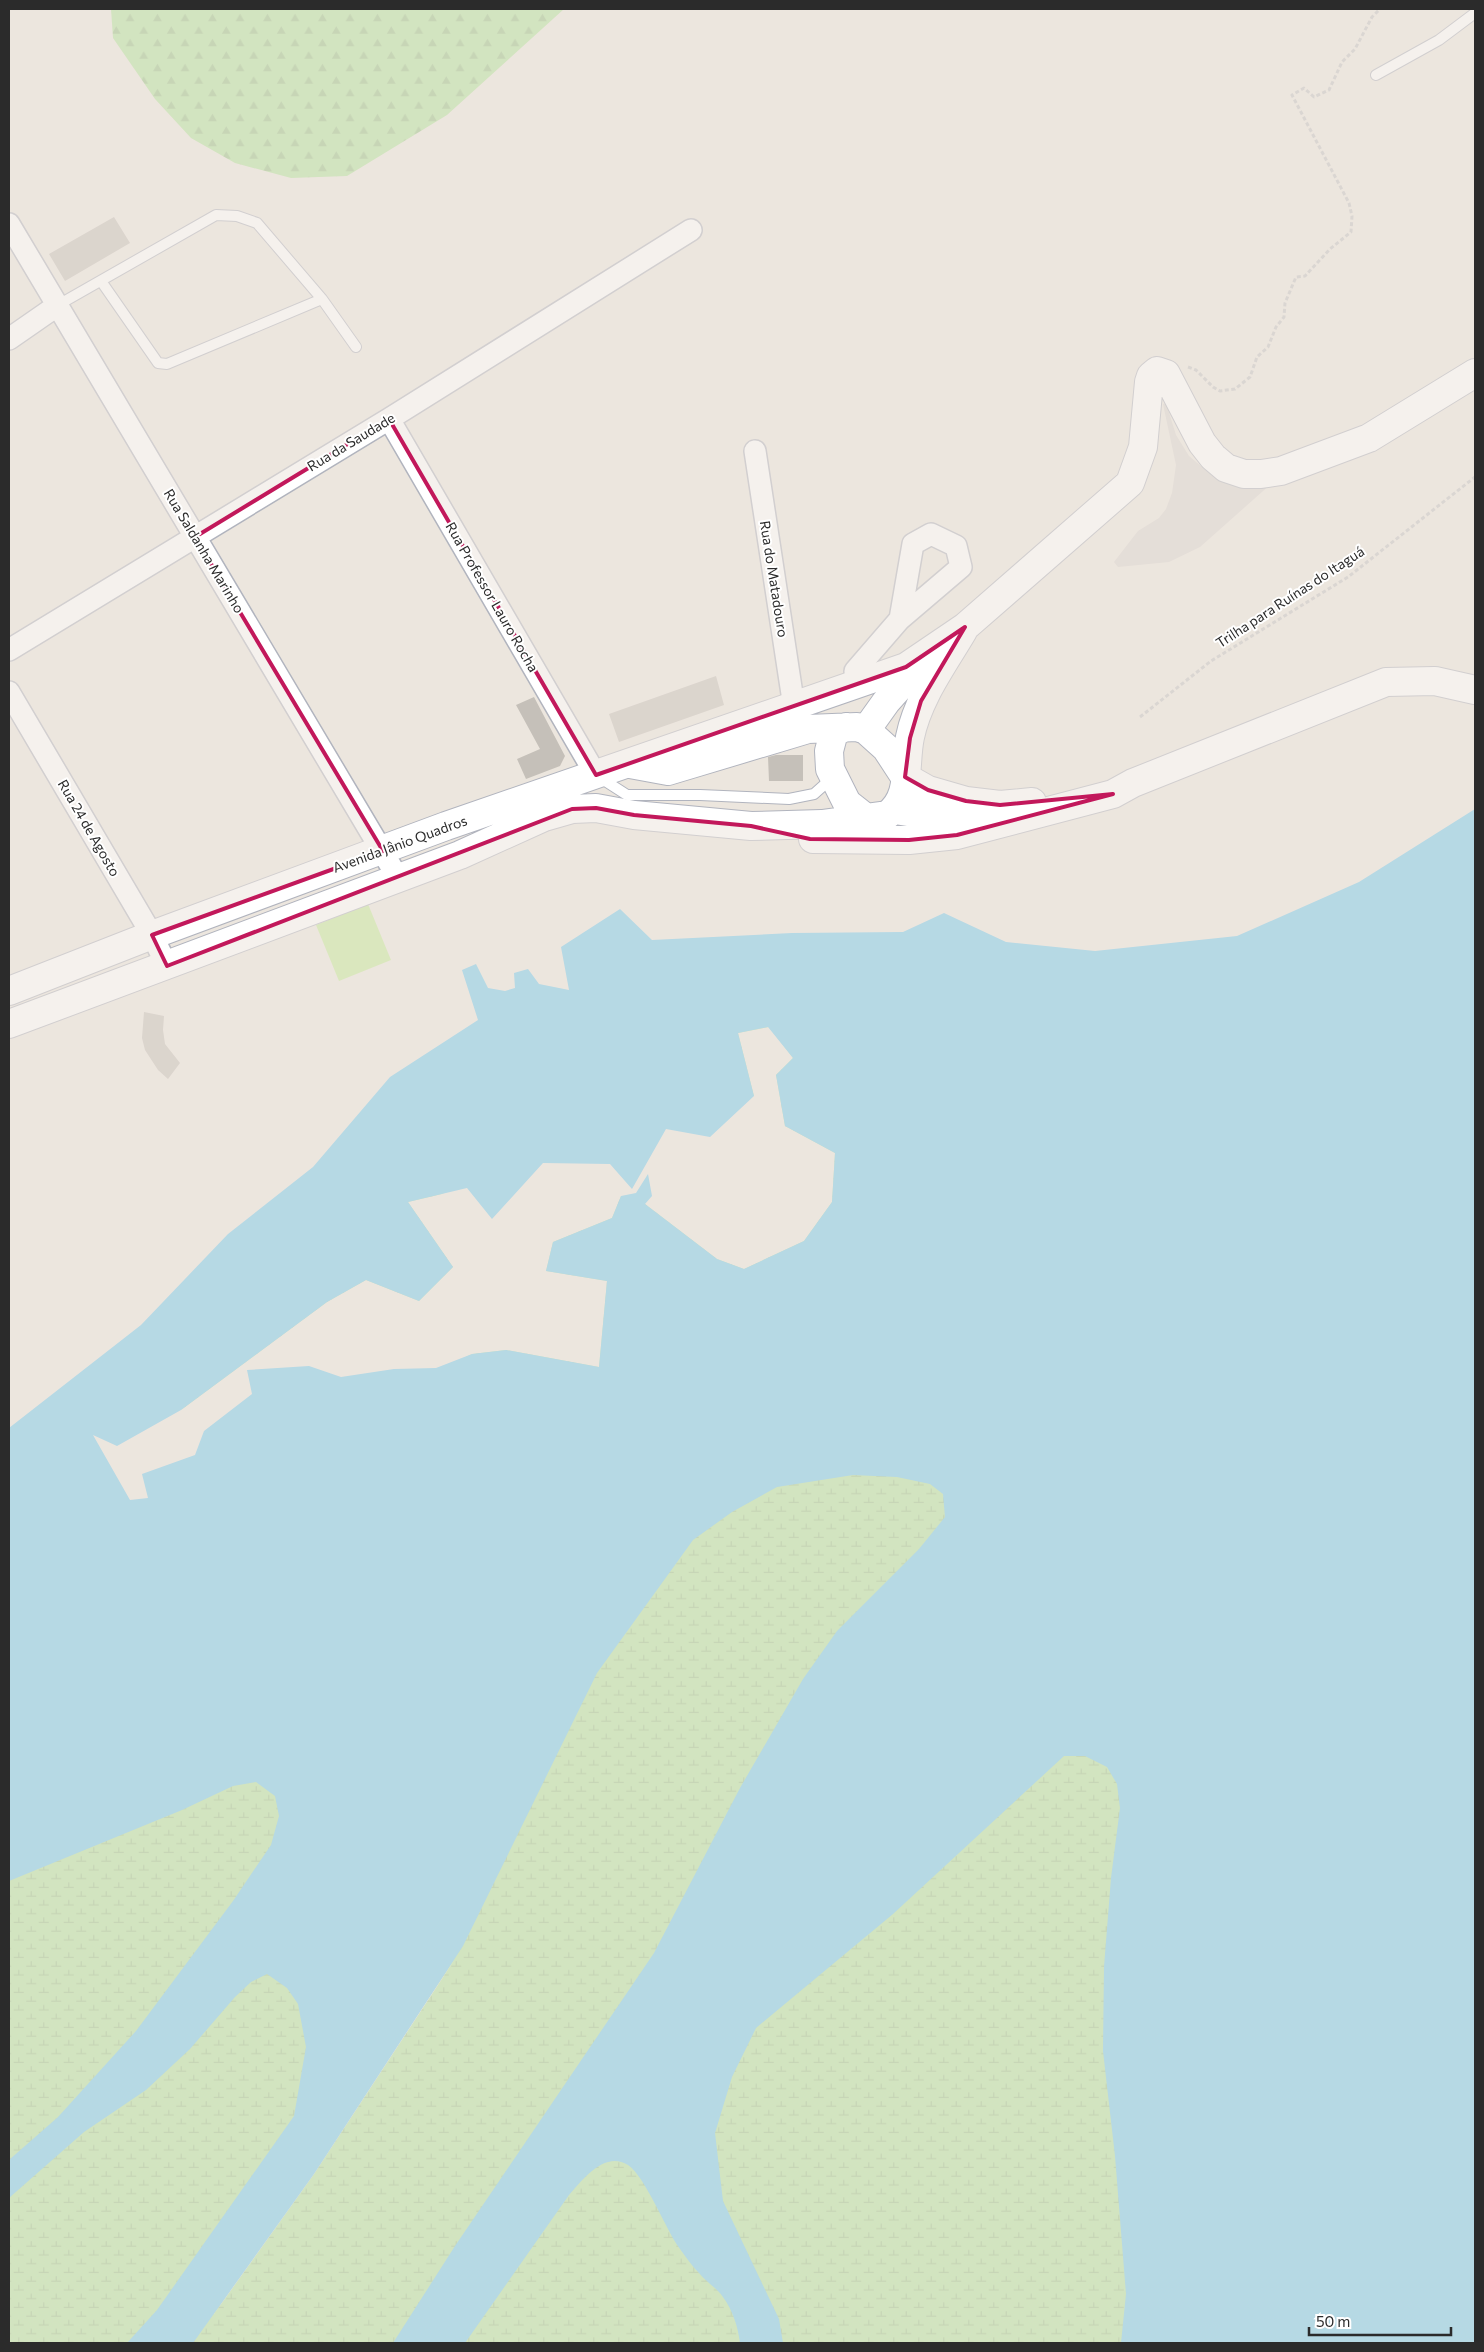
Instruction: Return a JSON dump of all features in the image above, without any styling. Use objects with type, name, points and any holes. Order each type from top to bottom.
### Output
[{"type":"main road","points":[[801,718],[856,685],[906,667],[965,627],[1130,483],[1143,447],[1151,376],[1157,371],[1162,371],[1168,380],[1202,443],[1213,457],[1226,468],[1244,474],[1281,471],[1369,438],[1475,373]]},
{"type":"main road","points":[[751,826],[822,824],[887,816],[895,810],[903,797],[910,738],[921,701],[965,627]]},
{"type":"main road","points":[[866,818],[847,803],[830,769],[829,751],[834,732],[856,729],[886,702],[936,646]]},
{"type":"main road","points":[[9,1024],[460,855],[544,817],[572,809],[596,808],[634,816],[672,808],[810,839],[910,840],[957,835],[1113,794],[1133,783],[1386,682],[1435,681],[1475,690]]},
{"type":"main road","points":[[856,685],[886,702],[910,738]]},
{"type":"main road","points":[[801,718],[835,717],[886,702]]},
{"type":"main road","points":[[801,718],[856,729],[886,748],[905,777],[928,790],[966,801],[1000,805],[1113,794]]},
{"type":"main road","name":"Avenida Jânio Quadros","points":[[9,991],[152,935],[383,851],[446,826],[627,764],[801,718]]},
{"type":"main road","points":[[895,810],[968,822],[1001,823]]},
{"type":"main road","points":[[446,826],[460,855]]},
{"type":"street","name":"Rua Saldanha Marinho","points":[[9,224],[398,878]]},
{"type":"street","name":"Rua da Saudade","points":[[9,650],[389,419],[691,230]]},
{"type":"street","points":[[9,339],[58,305]]},
{"type":"street","name":"Rua Professor Lauro Rocha","points":[[389,419],[596,775]]},
{"type":"street","name":"Rua do Matadouro","points":[[755,450],[801,718]]},
{"type":"street","points":[[856,685],[856,671],[900,619]]},
{"type":"street","name":"Rua 24 de Agosto","points":[[9,692],[152,935],[168,966]]},
{"type":"lane","points":[[1376,75],[1439,40],[1475,12]]},
{"type":"lane","points":[[58,305],[216,215],[237,216],[257,223],[322,299],[356,347]]},
{"type":"lane","points":[[101,281],[158,363],[168,364],[322,299]]},
{"type":"lane","points":[[596,775],[627,795],[672,808],[700,795],[789,799],[814,794],[833,777]]},
{"type":"path","points":[[1168,380],[1175,371],[1191,367],[1203,375],[1213,387],[1227,392],[1235,389],[1250,377],[1257,357],[1268,347],[1276,327],[1284,317],[1285,303],[1296,277],[1305,276],[1330,249],[1351,232],[1352,216],[1349,202],[1292,95],[1304,88],[1314,97],[1329,90],[1342,62],[1355,49],[1372,17],[1380,9]]},
{"type":"path","name":"Trilha para Ruínas do Itaguá","points":[[1140,717],[1211,662],[1348,577],[1475,478]]},
{"type":"highlighted area","points":[[389,419],[596,775],[906,667],[965,627],[921,701],[910,738],[905,777],[928,790],[966,801],[1000,805],[1113,794],[957,835],[909,840],[810,839],[751,826],[634,815],[596,808],[572,809],[167,966],[152,935],[383,851],[195,537]]},
{"type":"green space","points":[[111,9],[564,9],[447,115],[347,176],[291,178],[235,163],[191,138],[155,99],[113,38]]},
{"type":"green space","points":[[368,904],[391,960],[339,981],[316,925]]},
{"type":"green space","points":[[812,970],[1408,2343],[9,2343],[9,1491],[130,1500],[144,1515],[472,1354],[506,1350],[599,1367],[607,1281],[546,1271],[553,1242],[612,1218],[621,1196],[645,1204],[717,1259],[744,1269],[804,1241],[832,1202],[835,1153],[785,1126],[776,1075],[793,1058],[769,1027],[738,1033],[754,1096],[628,1099],[442,1194],[408,1202],[453,1267],[419,1301],[366,1280],[327,1302],[181,1410],[392,1172]],"holes":[[[455,1959],[314,2174],[214,2314]]]},
{"type":"shaded area","points":[[1166,403],[1176,435],[1189,456],[1209,473],[1231,485],[1243,486],[1272,483],[1200,547],[1169,562],[1118,567],[1114,562],[1138,531],[1159,518],[1166,509],[1172,493],[1176,465],[1163,404]]},
{"type":"water","points":[[1475,809],[1475,2343],[1121,2343],[1126,2294],[1115,2156],[1103,2051],[1104,1967],[1111,1878],[1120,1808],[1117,1784],[1107,1767],[1085,1756],[1064,1756],[893,1914],[756,2028],[732,2077],[715,2133],[723,2201],[779,2319],[783,2343],[740,2343],[738,2331],[727,2302],[696,2270],[680,2249],[635,2171],[619,2161],[611,2161],[587,2175],[569,2195],[465,2343],[393,2343],[455,2246],[654,1953],[740,1788],[803,1679],[837,1631],[919,1549],[945,1517],[943,1494],[930,1484],[897,1477],[853,1475],[777,1487],[732,1512],[693,1540],[597,1673],[463,1946],[314,2174],[193,2343],[127,2343],[157,2310],[294,2116],[306,2047],[298,2004],[287,1988],[267,1974],[251,1982],[235,1997],[190,2049],[146,2090],[84,2132],[9,2198],[9,2160],[58,2117],[136,2031],[233,1901],[271,1845],[279,1816],[275,1796],[256,1782],[233,1786],[182,1810],[9,1881],[9,1428],[141,1325],[228,1234],[313,1167],[390,1077],[478,1020],[462,970],[476,964],[488,988],[505,991],[515,988],[514,973],[528,969],[539,984],[569,990],[561,947],[620,909],[652,940],[792,933],[903,932],[944,913],[1006,942],[1095,951],[1237,936],[1359,882]],"holes":[[[768,1027],[793,1058],[776,1075],[785,1126],[835,1153],[832,1202],[804,1241],[744,1269],[717,1259],[645,1204],[652,1196],[648,1174],[636,1193],[621,1196],[612,1218],[553,1242],[546,1271],[607,1281],[599,1367],[506,1350],[472,1354],[436,1368],[394,1369],[341,1377],[309,1366],[247,1370],[252,1394],[204,1431],[195,1455],[142,1474],[148,1498],[130,1500],[93,1435],[117,1446],[181,1410],[327,1302],[366,1280],[419,1301],[453,1267],[408,1202],[467,1188],[492,1219],[543,1163],[610,1164],[632,1189],[666,1129],[710,1137],[754,1096],[738,1033]]]},
{"type":"building","points":[[114,217],[130,243],[65,281],[49,254]]},
{"type":"building","points":[[716,676],[724,705],[619,742],[609,714]]},
{"type":"building","points":[[534,697],[565,756],[560,766],[526,779],[517,759],[540,749],[516,705]]},
{"type":"building","points":[[776,755],[803,755],[803,781],[769,781],[768,757]]},
{"type":"building","points":[[144,1012],[164,1016],[165,1044],[180,1063],[168,1079],[158,1070],[145,1050],[142,1038]]}]
